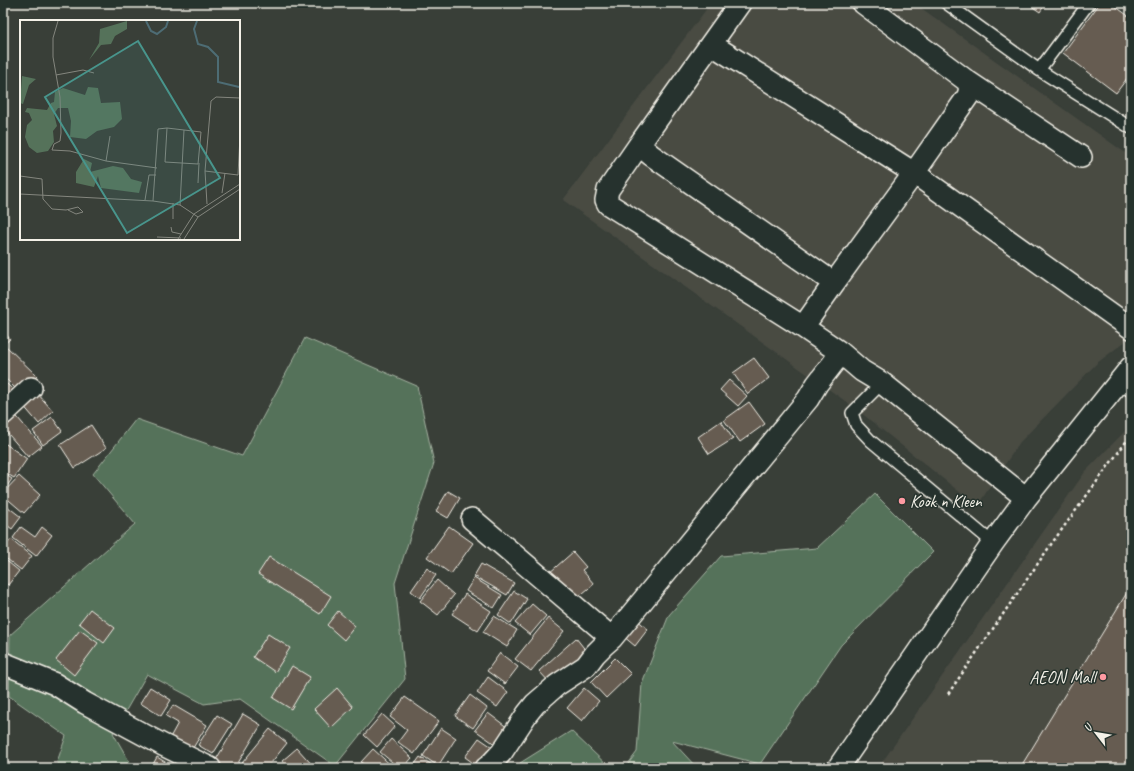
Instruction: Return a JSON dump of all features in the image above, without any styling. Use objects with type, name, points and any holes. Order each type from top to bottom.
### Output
[{"type":"street","points":[[740,3],[608,190],[606,200],[608,204],[803,327],[841,353],[862,371],[882,384],[1026,498]]},
{"type":"street","points":[[863,3],[967,81],[1082,157]]},
{"type":"street","points":[[711,44],[914,173],[1131,328]]},
{"type":"street","points":[[803,327],[968,96],[970,88],[967,81]]},
{"type":"street","points":[[639,145],[651,155],[834,283]]},
{"type":"street","points":[[486,768],[502,752],[535,704],[557,685],[586,666],[595,654],[612,638],[808,399],[817,384],[841,353]]},
{"type":"street","points":[[838,768],[993,543],[1026,498],[1127,380]]},
{"type":"street","points":[[3,414],[31,388]]},
{"type":"street","points":[[472,519],[612,638]]},
{"type":"street","points":[[3,663],[55,684],[85,703],[163,745],[210,768]]},
{"type":"lane","points":[[946,3],[1039,70],[1131,128]]},
{"type":"lane","points":[[1039,70],[1089,3]]},
{"type":"lane","points":[[882,384],[852,413],[856,425],[871,441],[993,543]]},
{"type":"path","points":[[948,694],[1052,543],[1131,435]]},
{"type":"shaded area","points":[[711,3],[914,3],[1131,157],[1131,337],[1097,363],[1020,442],[977,506],[855,408],[563,200]]},
{"type":"shaded area","points":[[1131,425],[1131,768],[878,768],[1085,472]]},
{"type":"green space","points":[[305,338],[417,386],[434,463],[395,583],[405,679],[335,766],[240,699],[204,704],[147,674],[113,733],[133,768],[60,768],[57,762],[66,736],[9,696],[10,635],[135,524],[93,474],[136,419],[242,456]]},
{"type":"green space","points":[[875,494],[933,552],[841,645],[760,764],[672,741],[697,768],[625,768],[637,752],[642,683],[669,615],[721,556],[817,548]]},
{"type":"green space","points":[[571,731],[610,768],[523,768],[520,763]]},
{"type":"building","points":[[1027,3],[1046,3],[1040,12]]},
{"type":"building","points":[[1100,3],[1111,3],[1131,18],[1131,73],[1116,93],[1063,53]]},
{"type":"building","points":[[3,331],[10,339],[3,345]]},
{"type":"building","points":[[5,345],[37,376],[20,393],[3,376],[3,348]]},
{"type":"building","points":[[754,358],[769,378],[748,394],[733,373]]},
{"type":"building","points":[[3,380],[17,394],[3,408]]},
{"type":"building","points":[[729,380],[747,396],[738,406],[720,390]]},
{"type":"building","points":[[36,392],[53,411],[39,424],[22,404]]},
{"type":"building","points":[[749,402],[765,424],[740,442],[724,420]]},
{"type":"building","points":[[11,410],[42,446],[28,457],[3,428],[3,417]]},
{"type":"building","points":[[52,417],[62,431],[43,445],[33,431]]},
{"type":"building","points":[[721,421],[733,439],[709,454],[698,437]]},
{"type":"building","points":[[91,425],[106,448],[75,468],[60,445]]},
{"type":"building","points":[[3,442],[27,459],[14,478],[3,471]]},
{"type":"building","points":[[3,473],[12,479],[3,492]]},
{"type":"building","points":[[19,476],[40,495],[24,513],[3,495],[3,493]]},
{"type":"building","points":[[448,491],[460,498],[448,518],[436,511]]},
{"type":"building","points":[[3,503],[21,517],[12,529],[3,522]]},
{"type":"building","points":[[449,526],[473,543],[451,574],[427,557]]},
{"type":"building","points":[[21,527],[35,537],[42,527],[52,535],[36,556],[13,538]]},
{"type":"building","points":[[11,539],[32,556],[21,570],[3,556],[3,549]]},
{"type":"building","points":[[573,552],[586,567],[582,570],[594,584],[577,598],[566,584],[560,589],[548,574]]},
{"type":"building","points":[[269,557],[331,596],[320,614],[258,574]]},
{"type":"building","points":[[3,558],[19,571],[8,585],[3,580]]},
{"type":"building","points":[[481,564],[514,583],[507,595],[474,576]]},
{"type":"building","points":[[427,568],[436,575],[420,598],[411,591]]},
{"type":"building","points":[[474,578],[502,595],[494,608],[466,591]]},
{"type":"building","points":[[437,580],[454,595],[438,615],[420,601]]},
{"type":"building","name":"AEON Mall","points":[[1131,586],[1131,768],[1020,768]]},
{"type":"building","points":[[514,591],[527,599],[511,624],[498,615]]},
{"type":"building","points":[[465,594],[491,611],[478,631],[452,614]]},
{"type":"building","points":[[532,604],[546,616],[530,635],[515,623]]},
{"type":"building","points":[[90,609],[115,628],[104,643],[79,623]]},
{"type":"building","points":[[338,611],[355,626],[344,640],[327,625]]},
{"type":"building","points":[[494,616],[517,630],[507,647],[483,632]]},
{"type":"building","points":[[548,618],[564,631],[531,671],[515,659]]},
{"type":"building","points":[[636,619],[648,629],[635,646],[623,636]]},
{"type":"building","points":[[80,630],[98,643],[74,675],[56,660]]},
{"type":"building","points":[[268,634],[290,648],[275,672],[253,657]]},
{"type":"building","points":[[576,638],[587,652],[551,684],[539,671]]},
{"type":"building","points":[[500,653],[518,667],[505,684],[487,671]]},
{"type":"building","points":[[615,658],[631,674],[606,698],[591,682]]},
{"type":"building","points":[[292,666],[310,677],[291,709],[273,698]]},
{"type":"building","points":[[488,677],[508,692],[497,707],[477,693]]},
{"type":"building","points":[[150,687],[171,700],[161,716],[140,703]]},
{"type":"building","points":[[337,688],[353,707],[331,728],[314,709]]},
{"type":"building","points":[[584,688],[599,701],[582,721],[567,708]]},
{"type":"building","points":[[470,695],[487,708],[473,728],[455,716]]},
{"type":"building","points":[[405,697],[439,721],[414,754],[398,742],[407,730],[390,717]]},
{"type":"building","points":[[173,705],[207,725],[188,756],[167,743],[178,723],[166,716]]},
{"type":"building","points":[[488,713],[512,731],[499,747],[475,730]]},
{"type":"building","points":[[243,714],[261,725],[235,768],[223,768],[214,763]]},
{"type":"building","points":[[382,714],[395,726],[377,747],[364,735]]},
{"type":"building","points":[[217,715],[232,724],[213,754],[198,745]]},
{"type":"building","points":[[441,728],[456,738],[438,766],[423,756]]},
{"type":"building","points":[[270,729],[287,743],[267,768],[238,768]]},
{"type":"building","points":[[479,738],[495,749],[480,768],[465,757]]},
{"type":"building","points":[[391,739],[412,758],[403,768],[399,768],[380,752]]},
{"type":"building","points":[[297,748],[315,768],[288,768],[282,761]]},
{"type":"building","points":[[373,749],[394,768],[368,768],[361,762]]},
{"type":"building","points":[[157,757],[170,765],[169,768],[151,768]]},
{"type":"building","points":[[420,757],[435,767],[412,768]]},
{"type":"place","name":"Kook n Kleen","points":[[902,501]]},
{"type":"place","name":"AEON Mall","points":[[1103,677]]}]
